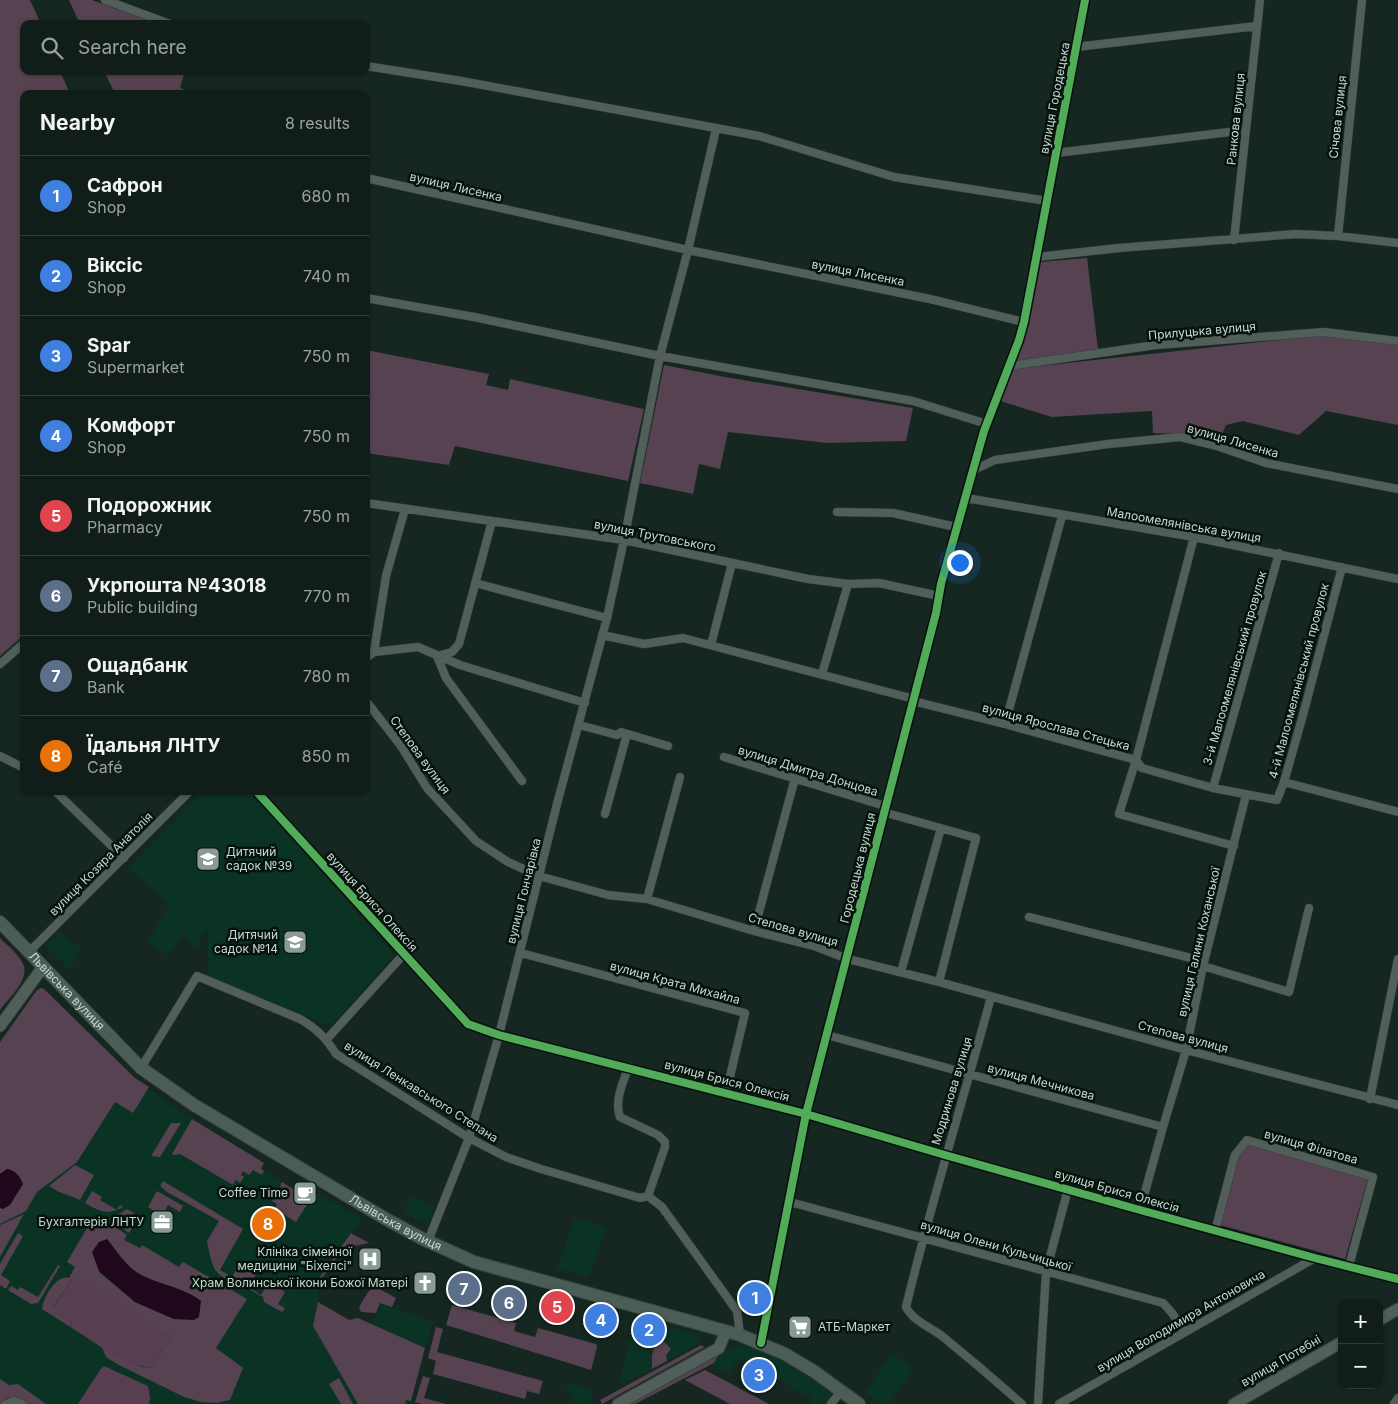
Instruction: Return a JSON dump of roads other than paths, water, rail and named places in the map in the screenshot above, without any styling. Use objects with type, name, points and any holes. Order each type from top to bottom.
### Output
[{"type":"main road","name":"Львівська вулиця","points":[[0,922],[140,1068],[194,1105],[386,1219],[474,1262],[726,1331],[762,1343],[815,1372],[859,1404]]},
{"type":"street","points":[[104,0],[159,20]]},
{"type":"street","name":"вулиця Городецька","points":[[1024,322],[1085,0]]},
{"type":"street","name":"Ранкова вулиця","points":[[1234,240],[1260,0]]},
{"type":"street","name":"Січова вулиця","points":[[1338,236],[1362,0]]},
{"type":"street","points":[[1076,47],[1257,26]]},
{"type":"street","points":[[370,67],[461,80],[759,136],[894,177],[1047,201]]},
{"type":"street","points":[[624,540],[660,356],[688,250],[716,129]]},
{"type":"street","points":[[1056,153],[1246,130]]},
{"type":"street","name":"вулиця Лисенка","points":[[370,179],[688,250],[930,299],[1024,322]]},
{"type":"street","points":[[1037,257],[1119,248],[1296,234],[1338,236],[1398,243]]},
{"type":"street","points":[[370,299],[474,317],[660,356],[913,401],[985,428]]},
{"type":"street","name":"Городецька вулиця","points":[[762,1343],[806,1114],[848,959],[956,527],[985,428],[1024,322]]},
{"type":"street","name":"Прилуцька вулиця","points":[[1009,366],[1156,345],[1324,332],[1398,341]]},
{"type":"street","name":"вулиця Лисенка","points":[[974,470],[995,460],[1108,444],[1180,437],[1217,446],[1266,463],[1398,489]]},
{"type":"street","name":"Малоомелянівська вулиця","points":[[966,498],[1062,516],[1194,537],[1398,579]]},
{"type":"street","name":"вулиця Трутовського","points":[[370,504],[624,540],[808,579],[848,584],[879,582],[939,596]]},
{"type":"street","points":[[374,652],[386,576],[405,509]]},
{"type":"street","points":[[837,512],[893,513],[956,527]]},
{"type":"street","points":[[1005,724],[1062,516]]},
{"type":"street","points":[[437,656],[452,652],[459,644],[492,521]]},
{"type":"street","points":[[1194,537],[1136,760],[1119,814],[1234,846]]},
{"type":"street","name":"вулиця Гончарівка","points":[[428,1241],[468,1138],[499,1035],[607,618],[624,540]]},
{"type":"street","name":"3-й Малоомелянівський провулок","points":[[1213,788],[1278,554]]},
{"type":"street","points":[[711,645],[732,563]]},
{"type":"street","name":"4-й Малоомелянівський провулок","points":[[1277,800],[1284,782],[1342,567]]},
{"type":"street","points":[[475,583],[607,618]]},
{"type":"street","points":[[822,674],[848,584]]},
{"type":"street","name":"вулиця Ярослава Стецька","points":[[602,635],[644,644],[683,638],[1136,760],[1142,768],[1213,788],[1277,800]]},
{"type":"street","points":[[0,664],[20,646]]},
{"type":"street","points":[[370,655],[374,652],[418,647],[460,666],[585,703]]},
{"type":"street","points":[[437,656],[446,678],[522,781]]},
{"type":"street","name":"Степова вулиця","points":[[370,706],[401,746],[427,788],[476,841],[508,862],[539,876],[608,895],[647,899],[814,946],[848,959],[1398,1105]]},
{"type":"street","points":[[579,725],[617,735],[622,732],[668,746]]},
{"type":"street","points":[[605,814],[627,734]]},
{"type":"street","points":[[0,756],[20,766]]},
{"type":"street","name":"вулиця Дмитра Донцова","points":[[724,757],[795,778],[941,828],[976,838],[939,982]]},
{"type":"street","points":[[647,899],[680,777]]},
{"type":"street","points":[[754,930],[795,778]]},
{"type":"street","points":[[1284,782],[1398,812]]},
{"type":"street","points":[[59,795],[124,858]]},
{"type":"street","name":"вулиця Козяра Анатолія","points":[[28,952],[186,795]]},
{"type":"street","name":"вулиця Брися Олексія","points":[[260,795],[468,1024],[499,1035],[726,1092],[1140,1210],[1398,1279]]},
{"type":"street","name":"вулиця Галини Коханської","points":[[1140,1210],[1186,1050],[1203,966],[1246,795]]},
{"type":"street","points":[[901,972],[941,828]]},
{"type":"street","points":[[1029,917],[1191,958],[1203,966],[1289,992],[1309,908]]},
{"type":"street","name":"вулиця Крата Михайла","points":[[520,953],[744,1013],[726,1092]]},
{"type":"street","points":[[327,1039],[404,954]]},
{"type":"street","points":[[1370,1099],[1398,959]]},
{"type":"street","points":[[0,1026],[43,967]]},
{"type":"street","name":"вулиця Ленкавського Степана","points":[[140,1068],[197,976],[300,1019],[314,1027],[327,1039],[336,1054],[468,1138],[506,1157],[640,1198],[648,1196]]},
{"type":"street","name":"Модринова вулиця","points":[[991,997],[922,1237],[906,1307],[910,1315],[934,1330],[963,1353],[1022,1404]]},
{"type":"street","name":"вулиця Мечникова","points":[[827,1035],[1163,1127]]},
{"type":"street","points":[[629,1068],[618,1101],[620,1117],[658,1135],[665,1142],[665,1147],[648,1196],[662,1207],[737,1310],[740,1335]]},
{"type":"street","name":"вулиця Філатова","points":[[1215,1230],[1235,1155],[1247,1140],[1373,1176],[1349,1266]]},
{"type":"street","points":[[1038,1404],[1046,1272],[1068,1189]]},
{"type":"street","name":"вулиця Олени Кульчицької","points":[[790,1202],[1163,1303],[1184,1331]]},
{"type":"street","name":"вулиця Володимира Антоновича","points":[[1059,1404],[1315,1258]]},
{"type":"street","points":[[1383,1318],[1398,1309]]},
{"type":"street","points":[[618,1404],[719,1348],[726,1331]]},
{"type":"street","name":"вулиця Потебні","points":[[1234,1404],[1339,1344]]},
{"type":"street","points":[[832,1404],[842,1390]]},
{"type":"street","points":[[1394,1404],[1398,1398]]},
{"type":"street","points":[[6,1404],[14,1400],[22,1404]]},
{"type":"place","name":"Дитячий садок №39","points":[[208,859]]},
{"type":"place","name":"Дитячий садок №14","points":[[295,942]]},
{"type":"place","name":"Coffee Time","points":[[305,1193]]},
{"type":"place","name":"Бухгалтерія ЛНТУ","points":[[162,1222]]},
{"type":"place","name":"Їдальня ЛНТУ","points":[[268,1224]]},
{"type":"place","name":"Клініка сімейної медицини \"Біхелсі\"","points":[[370,1259]]},
{"type":"place","name":"Храм Волинської ікони Божої Матері","points":[[425,1283]]},
{"type":"place","name":"Ощадбанк","points":[[464,1289]]},
{"type":"place","name":"Сафрон","points":[[755,1298]]},
{"type":"place","name":"Укрпошта №43018","points":[[509,1303]]},
{"type":"place","name":"Подорожник","points":[[557,1307]]},
{"type":"place","name":"Комфорт","points":[[601,1320]]},
{"type":"place","name":"АТБ-Маркет","points":[[800,1327]]},
{"type":"place","name":"Віксіс","points":[[649,1330]]},
{"type":"place","name":"Spar","points":[[759,1375]]}]
